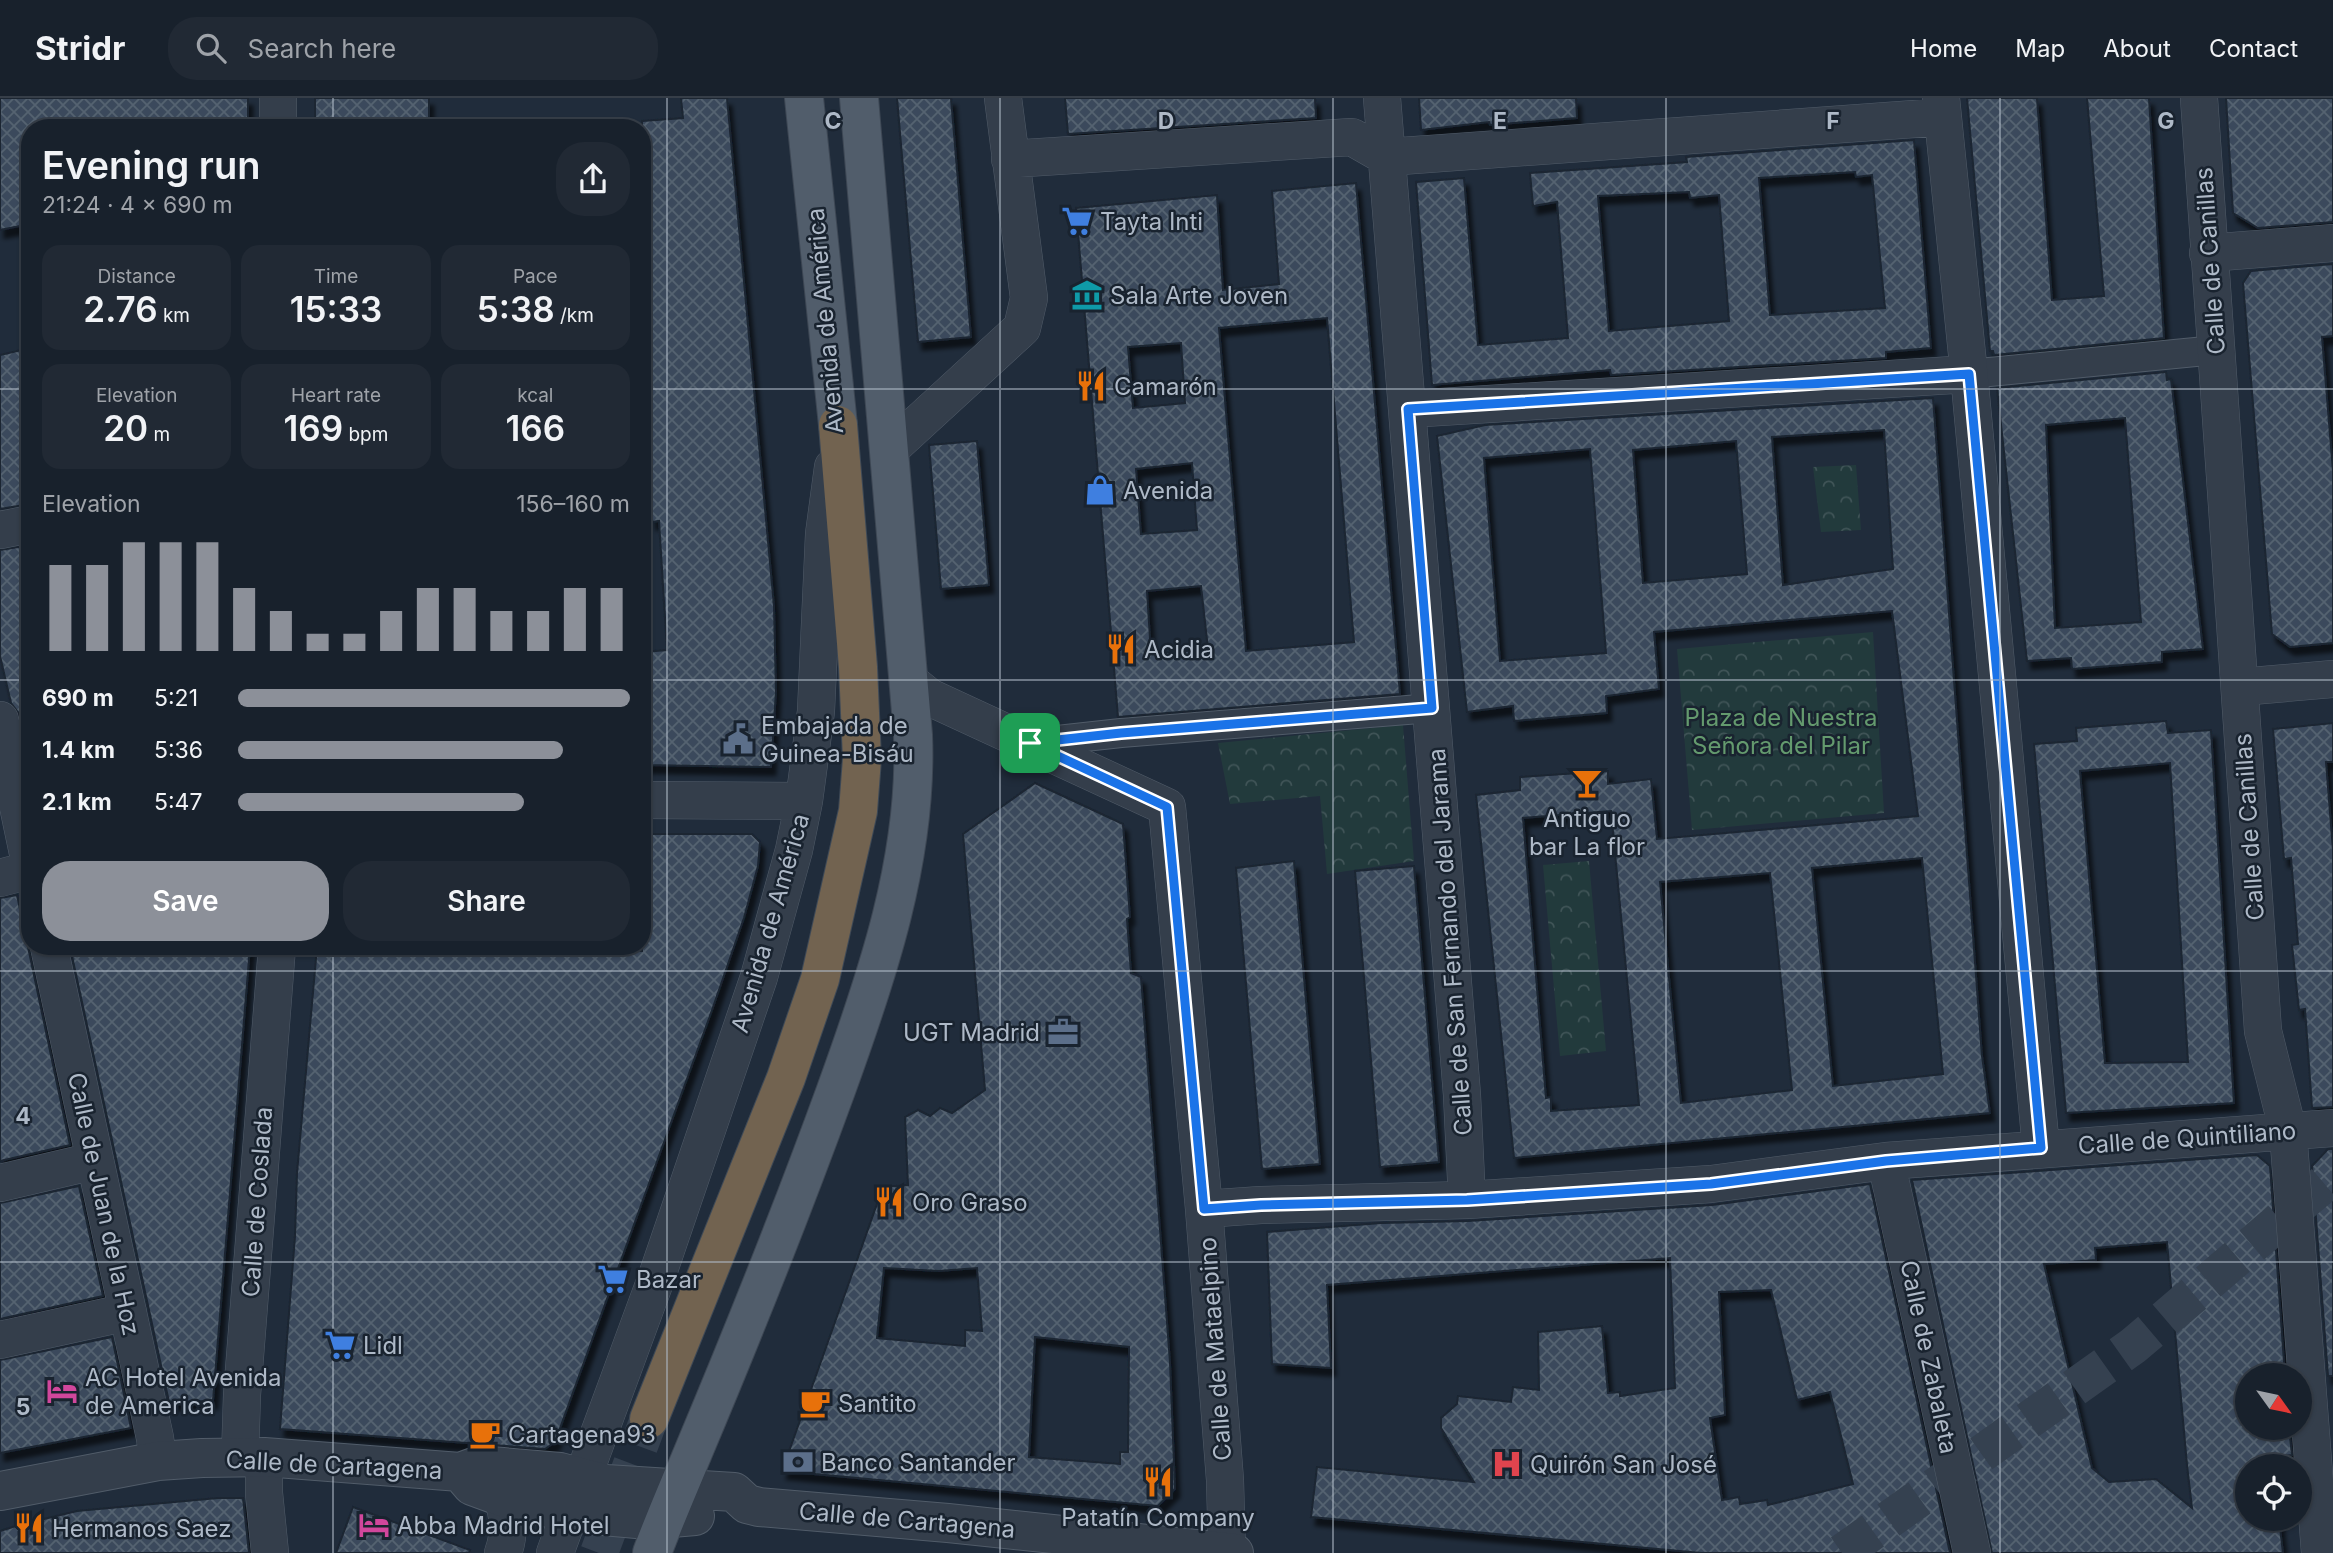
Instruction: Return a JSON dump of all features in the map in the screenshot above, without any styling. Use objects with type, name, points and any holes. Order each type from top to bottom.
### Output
[{"type":"highway","points":[[649,1419],[790,1066],[820,979],[858,811],[863,759],[859,680],[838,425]]},
{"type":"main road","name":"Avenida de América","points":[[804,98],[838,425]]},
{"type":"main road","points":[[652,1553],[803,1182],[868,1003],[893,909],[911,817],[915,771],[859,98]]},
{"type":"street","points":[[278,98],[278,119]]},
{"type":"street","points":[[889,450],[1022,328],[1029,298],[1003,98]]},
{"type":"street","name":"Calle de San Fernando del Jarama","points":[[1382,98],[1462,1095],[1467,1200]]},
{"type":"street","name":"Calle de Canillas","points":[[2199,98],[2263,1031],[2288,1131],[2320,1553]]},
{"type":"street","points":[[1010,159],[1352,137],[1387,157],[1942,107],[2041,1148]]},
{"type":"street","points":[[2208,253],[2333,243]]},
{"type":"street","points":[[1408,409],[1969,374],[2216,351]]},
{"type":"street","name":"Avenida de América","points":[[555,1553],[656,1279],[759,977],[794,850],[804,801],[816,712],[824,534],[838,425]]},
{"type":"street","points":[[0,530],[21,526]]},
{"type":"street","points":[[2240,687],[2333,679]]},
{"type":"street","name":"Calle de Mataelpino","points":[[908,680],[929,697],[1167,807],[1204,1209],[1225,1480],[1227,1553]]},
{"type":"street","points":[[1030,743],[1432,708]]},
{"type":"street","points":[[0,720],[21,820]]},
{"type":"street","points":[[651,800],[804,801]]},
{"type":"street","points":[[0,878],[21,872]]},
{"type":"street","name":"Calle de Juan de la Hoz","points":[[51,955],[158,1461]]},
{"type":"street","name":"Calle de Coslada","points":[[270,1553],[264,1493],[252,1457],[242,1395],[276,955]]},
{"type":"street","name":"Calle de Quintiliano","points":[[1204,1209],[1467,1200],[1711,1184],[1886,1161],[2333,1128]]},
{"type":"street","points":[[0,1182],[94,1161]]},
{"type":"street","name":"Calle de Zabaleta","points":[[1886,1161],[1972,1553]]},
{"type":"street","points":[[0,1340],[128,1312]]},
{"type":"street","name":"Calle de Cartagena","points":[[0,1491],[158,1461],[252,1457],[460,1472],[479,1465],[560,1472],[671,1503],[734,1492],[747,1504],[1234,1553]]},
{"type":"street","name":"Calle de Cartagena","points":[[460,1472],[472,1486],[502,1497],[570,1513],[648,1520],[671,1503]]},
{"type":"street","points":[[502,1497],[508,1513],[507,1542],[503,1553]]},
{"type":"green space","points":[[1856,465],[1861,530],[1821,532],[1813,467]]},
{"type":"green space","name":"Plaza de Nuestra Señora del Pilar","points":[[1873,632],[1884,813],[1692,830],[1677,649]]},
{"type":"green space","points":[[1403,725],[1414,861],[1327,874],[1320,796],[1230,804],[1218,743]]},
{"type":"green space","points":[[1589,861],[1606,1051],[1560,1056],[1543,865]]},
{"type":"building","points":[[0,98],[248,98],[248,119],[21,119],[21,226],[0,230]]},
{"type":"building","points":[[315,98],[429,98],[429,119],[315,119]]},
{"type":"building","points":[[681,98],[727,98],[774,606],[776,692],[771,767],[651,765],[651,651],[667,650],[659,521],[652,522],[651,512],[651,120],[683,118]]},
{"type":"building","points":[[897,98],[951,98],[971,337],[918,342]]},
{"type":"building","points":[[1065,98],[1315,98],[1316,118],[1068,134]]},
{"type":"building","points":[[1419,98],[1576,98],[1577,118],[1490,125],[1489,122],[1421,130]]},
{"type":"building","points":[[1967,98],[2037,98],[2052,300],[2104,296],[2087,98],[2149,98],[2164,338],[1994,355],[1993,351],[1990,351]]},
{"type":"building","points":[[2226,98],[2333,98],[2333,222],[2258,228],[2233,213]]},
{"type":"building","points":[[1914,140],[1931,348],[1886,352],[1886,358],[1611,375],[1610,370],[1432,385],[1416,182],[1464,178],[1478,345],[1568,338],[1557,202],[1533,206],[1530,173],[1687,162],[1686,157]],"holes":[[[1855,172],[1856,177],[1872,175],[1885,308],[1770,315],[1759,178]],[[1689,192],[1690,198],[1719,195],[1729,321],[1609,331],[1598,196]]]},
{"type":"building","points":[[1356,183],[1400,694],[1118,717],[1076,208],[1217,195],[1223,290],[1279,284],[1272,191]],"holes":[[[1327,318],[1354,642],[1246,651],[1219,328]],[[1181,343],[1185,403],[1133,408],[1128,347]],[[1192,463],[1197,530],[1141,534],[1136,469]],[[1201,586],[1208,649],[1151,654],[1147,591]]]},
{"type":"building","points":[[2333,264],[2333,336],[2322,337],[2333,471],[2333,643],[2290,647],[2272,634],[2243,283],[2251,271]]},
{"type":"building","points":[[21,350],[21,506],[0,509],[0,355]]},
{"type":"building","points":[[2166,372],[2167,380],[2171,379],[2203,649],[2162,652],[2162,662],[2072,669],[2071,658],[2027,661],[1997,388]],"holes":[[[2125,418],[2141,622],[2055,628],[2046,425]]]},
{"type":"building","points":[[1933,398],[1982,1056],[1990,1113],[1514,1158],[1476,795],[1520,790],[1520,777],[1608,771],[1608,784],[1651,779],[1657,839],[1918,816],[1892,611],[1654,632],[1659,689],[1606,696],[1607,713],[1514,721],[1513,706],[1467,712],[1437,436],[1485,425]],"holes":[[[1884,430],[1893,569],[1783,585],[1772,437]],[[1736,441],[1747,574],[1643,583],[1633,450]],[[1590,449],[1606,653],[1500,661],[1484,458]],[[1611,811],[1639,1105],[1551,1111],[1551,1097],[1546,1098],[1523,818]],[[1922,858],[1943,1074],[1833,1086],[1812,868]],[[1770,873],[1792,1090],[1681,1103],[1660,882]]]},
{"type":"building","points":[[977,441],[989,585],[941,589],[929,445]]},
{"type":"building","points":[[21,546],[21,719],[11,703],[0,656],[0,550]]},
{"type":"building","points":[[2166,721],[2168,733],[2211,730],[2234,1103],[2066,1113],[2034,744],[2077,741],[2076,728]],"holes":[[[2170,763],[2188,1062],[2105,1063],[2080,771]]]},
{"type":"building","points":[[2333,723],[2333,762],[2326,762],[2333,850],[2333,1107],[2312,1108],[2305,1009],[2299,1010],[2292,945],[2298,944],[2291,858],[2284,859],[2273,729]]},
{"type":"building","points":[[1035,783],[1123,824],[1131,973],[1141,977],[1170,1362],[1175,1489],[1158,1506],[782,1471],[883,1187],[908,1185],[905,1117],[918,1110],[930,1116],[940,1108],[952,1113],[985,1090],[963,834]],"holes":[[[884,1268],[939,1271],[977,1268],[982,1331],[965,1330],[965,1346],[877,1338]],[[1035,1337],[1129,1347],[1128,1452],[1120,1452],[1120,1464],[1029,1457]]]},
{"type":"building","points":[[651,834],[752,834],[760,842],[758,866],[744,918],[555,1442],[545,1449],[280,1429],[295,1236],[297,1173],[316,955],[651,955]]},
{"type":"building","points":[[1294,861],[1320,1164],[1262,1169],[1236,868]]},
{"type":"building","points":[[1414,866],[1439,1162],[1380,1167],[1355,871]]},
{"type":"building","points":[[17,895],[21,914],[21,955],[30,955],[70,1145],[0,1161],[0,898]]},
{"type":"building","points":[[72,955],[249,955],[213,1401],[169,1402]]},
{"type":"building","points":[[2328,1149],[2333,1149],[2333,1376],[2328,1376],[2312,1166]]},
{"type":"building","points":[[2257,1155],[2270,1166],[2284,1363],[2235,1363],[2235,1440],[2290,1440],[2292,1454],[2235,1454],[2235,1531],[2280,1531],[2283,1553],[1992,1553],[1912,1180]],"holes":[[[2167,1242],[2192,1508],[2156,1479],[2109,1482],[2092,1468],[2044,1264],[2096,1260],[2095,1248]]]},
{"type":"building","points":[[1870,1184],[1950,1553],[1701,1553],[1311,1517],[1317,1467],[1474,1482],[1441,1428],[1441,1418],[1457,1404],[1458,1396],[1511,1402],[1513,1387],[1539,1390],[1538,1332],[1602,1326],[1608,1393],[1620,1392],[1620,1396],[1675,1388],[1670,1258],[1327,1285],[1331,1368],[1272,1364],[1267,1232],[1712,1205]],"holes":[[[1771,1290],[1797,1400],[1830,1392],[1853,1484],[1768,1505],[1767,1500],[1740,1504],[1739,1497],[1722,1500],[1710,1418],[1725,1415],[1719,1292]]]},
{"type":"building","points":[[79,1186],[103,1296],[0,1319],[0,1203]]},
{"type":"building","name":"AC Hotel Avenida de America","points":[[112,1337],[131,1428],[0,1453],[0,1360]]},
{"type":"building","points":[[243,1498],[249,1553],[0,1553],[0,1531],[19,1525],[77,1511]]},
{"type":"building","name":"Abba Madrid Hotel","points":[[353,1507],[470,1550],[469,1553],[336,1553]]},
{"type":"tunnel","points":[[1842,1553],[2133,1346],[2333,1176]]},
{"type":"tunnel","points":[[599,1553],[649,1419]]},
{"type":"place","name":"Tayta Inti","points":[[1077,221]]},
{"type":"place","name":"Sala Arte Joven","points":[[1087,295]]},
{"type":"place","name":"Camarón","points":[[1091,386]]},
{"type":"place","name":"Avenida","points":[[1100,490]]},
{"type":"place","name":"Acidia","points":[[1121,649]]},
{"type":"place","name":"Embajada de Guinea-Bisáu","points":[[738,739]]},
{"type":"place","name":"Antiguo bar La flor","points":[[1587,783]]},
{"type":"place","name":"UGT Madrid","points":[[1063,1032]]},
{"type":"place","name":"Oro Graso","points":[[889,1202]]},
{"type":"place","name":"Bazar","points":[[613,1279]]},
{"type":"place","name":"Lidl","points":[[340,1345]]},
{"type":"place","name":"AC Hotel Avenida de America","points":[[62,1391]]},
{"type":"place","name":"Santito","points":[[815,1403]]},
{"type":"place","name":"Cartagena93","points":[[485,1434]]},
{"type":"place","name":"Banco Santander","points":[[798,1462]]},
{"type":"place","name":"Quirón San José","points":[[1507,1464]]},
{"type":"place","name":"Patatín Company","points":[[1158,1482]]},
{"type":"place","name":"Abba Madrid Hotel","points":[[374,1525]]},
{"type":"place","name":"Hermanos Saez","points":[[29,1528]]},
{"type":"route","points":[[1969,374],[2041,1148],[1886,1161],[1711,1184],[1467,1200],[1204,1209],[1167,807],[1030,743],[1432,708],[1408,409],[1969,374]]}]
